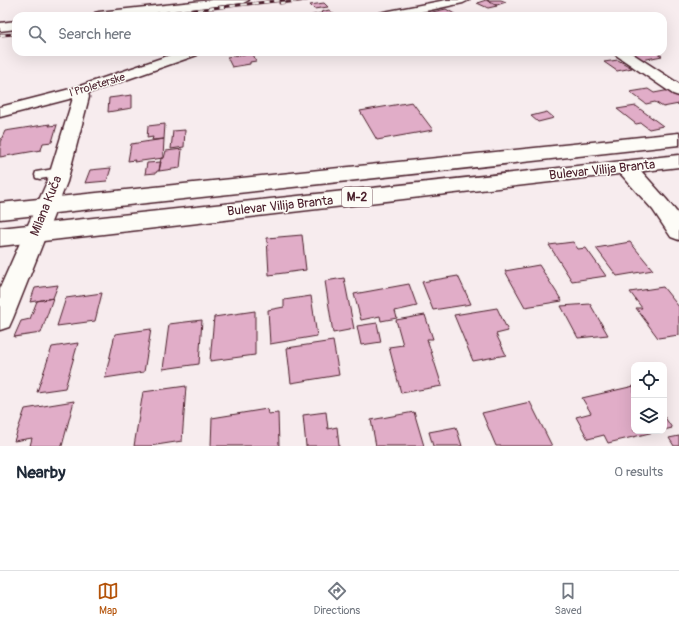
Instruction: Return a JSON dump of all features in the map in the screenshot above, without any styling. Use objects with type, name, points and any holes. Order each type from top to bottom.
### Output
[{"type":"main road","points":[[135,12],[243,0]]},
{"type":"main road","points":[[404,12],[462,0]]},
{"type":"main road","points":[[0,27],[12,26]]},
{"type":"main road","name":"I Proleterske","points":[[0,112],[80,91],[179,56]]},
{"type":"main road","points":[[627,56],[679,91]]},
{"type":"main road","name":"Milana Kuča","points":[[0,318],[60,172],[81,97],[80,91]]},
{"type":"main road","name":"Bulevar Vilija Branta","points":[[0,211],[679,139]]},
{"type":"main road","name":"Bulevar Vilija Branta","points":[[0,237],[679,161]]},
{"type":"main road","points":[[626,167],[650,193],[679,231]]},
{"type":"lane","points":[[40,175],[60,172]]},
{"type":"building","points":[[486,0],[497,6],[488,8],[477,3]]},
{"type":"building","points":[[487,0],[501,0],[506,2],[497,5]]},
{"type":"building","points":[[324,3],[328,7],[314,9],[310,5]]},
{"type":"building","points":[[446,9],[451,12],[432,12]]},
{"type":"building","points":[[329,10],[331,12],[321,12]]},
{"type":"building","points":[[254,56],[256,61],[250,62],[250,64],[232,67],[227,57]]},
{"type":"building","points":[[636,56],[662,56],[642,60]]},
{"type":"building","points":[[618,60],[632,68],[617,71],[604,62]]},
{"type":"building","points":[[648,89],[654,93],[675,89],[679,92],[679,104],[663,107],[655,102],[646,104],[630,92]]},
{"type":"building","points":[[132,95],[132,108],[108,112],[109,98]]},
{"type":"building","points":[[412,102],[433,130],[377,140],[360,111]]},
{"type":"building","points":[[636,106],[663,126],[649,129],[641,123],[636,124],[617,109]]},
{"type":"building","points":[[547,112],[554,118],[538,122],[531,116]]},
{"type":"building","points":[[50,124],[49,126],[57,125],[52,142],[43,143],[41,150],[0,157],[0,142],[5,131]]},
{"type":"building","points":[[165,124],[164,139],[152,140],[153,137],[147,138],[148,126]]},
{"type":"building","points":[[185,130],[184,147],[171,149],[173,131]]},
{"type":"building","points":[[164,139],[163,158],[134,162],[135,160],[128,161],[131,144]]},
{"type":"building","points":[[182,149],[180,168],[159,171],[161,158],[164,158],[166,151]]},
{"type":"building","points":[[161,162],[159,171],[156,173],[145,174],[147,163]]},
{"type":"building","points":[[111,168],[107,181],[85,183],[90,170]]},
{"type":"building","points":[[302,235],[306,270],[269,275],[267,238]]},
{"type":"building","points":[[573,242],[578,249],[586,248],[606,276],[572,281],[549,245]]},
{"type":"building","points":[[630,242],[653,270],[617,276],[596,248]]},
{"type":"building","points":[[539,265],[562,301],[525,307],[505,271]]},
{"type":"building","points":[[458,276],[471,304],[433,310],[422,282]]},
{"type":"building","points":[[344,278],[354,329],[333,333],[325,281]]},
{"type":"building","points":[[409,284],[417,306],[395,311],[397,318],[381,321],[380,316],[361,320],[354,294]]},
{"type":"building","points":[[58,285],[53,298],[30,302],[35,288]]},
{"type":"building","points":[[663,287],[679,307],[679,335],[658,338],[636,308],[642,308],[630,292]]},
{"type":"building","points":[[102,293],[95,321],[57,326],[66,298]]},
{"type":"building","points":[[311,296],[317,336],[270,344],[268,310],[284,307],[284,300]]},
{"type":"building","points":[[53,298],[41,333],[14,337],[21,321],[30,319],[37,301]]},
{"type":"building","points":[[590,304],[608,335],[578,338],[561,306]]},
{"type":"building","points":[[497,308],[508,331],[496,334],[506,355],[473,361],[454,315]]},
{"type":"building","points":[[255,311],[255,355],[210,361],[214,317]]},
{"type":"building","points":[[425,315],[433,339],[427,339],[442,386],[401,393],[389,347],[403,345],[396,320]]},
{"type":"building","points":[[202,320],[199,364],[163,369],[169,324]]},
{"type":"building","points":[[377,323],[381,342],[361,345],[357,326]]},
{"type":"building","points":[[151,329],[144,372],[105,378],[115,334]]},
{"type":"building","points":[[333,341],[339,375],[291,383],[287,348]]},
{"type":"building","points":[[78,343],[65,388],[37,392],[52,347]]},
{"type":"building","points":[[186,386],[182,441],[150,446],[134,446],[143,392]]},
{"type":"building","points":[[631,387],[631,434],[646,434],[608,443],[604,435],[588,439],[576,417],[591,413],[582,398]]},
{"type":"building","points":[[74,401],[62,446],[30,446],[32,438],[14,441],[25,409]]},
{"type":"building","points":[[530,402],[552,446],[496,446],[482,413]]},
{"type":"building","points":[[267,409],[268,414],[278,413],[279,446],[211,446],[212,418]]},
{"type":"building","points":[[326,412],[328,429],[337,427],[339,446],[306,446],[303,415]]},
{"type":"building","points":[[414,412],[424,446],[376,446],[371,420]]},
{"type":"building","points":[[667,420],[672,428],[667,429]]},
{"type":"building","points":[[456,427],[462,446],[433,446],[429,432]]},
{"type":"building","points":[[679,436],[679,446],[674,446],[669,438]]},
{"type":"railway","points":[[178,12],[284,0]]},
{"type":"railway","points":[[280,3],[307,0]]},
{"type":"railway","points":[[0,35],[12,34]]}]
